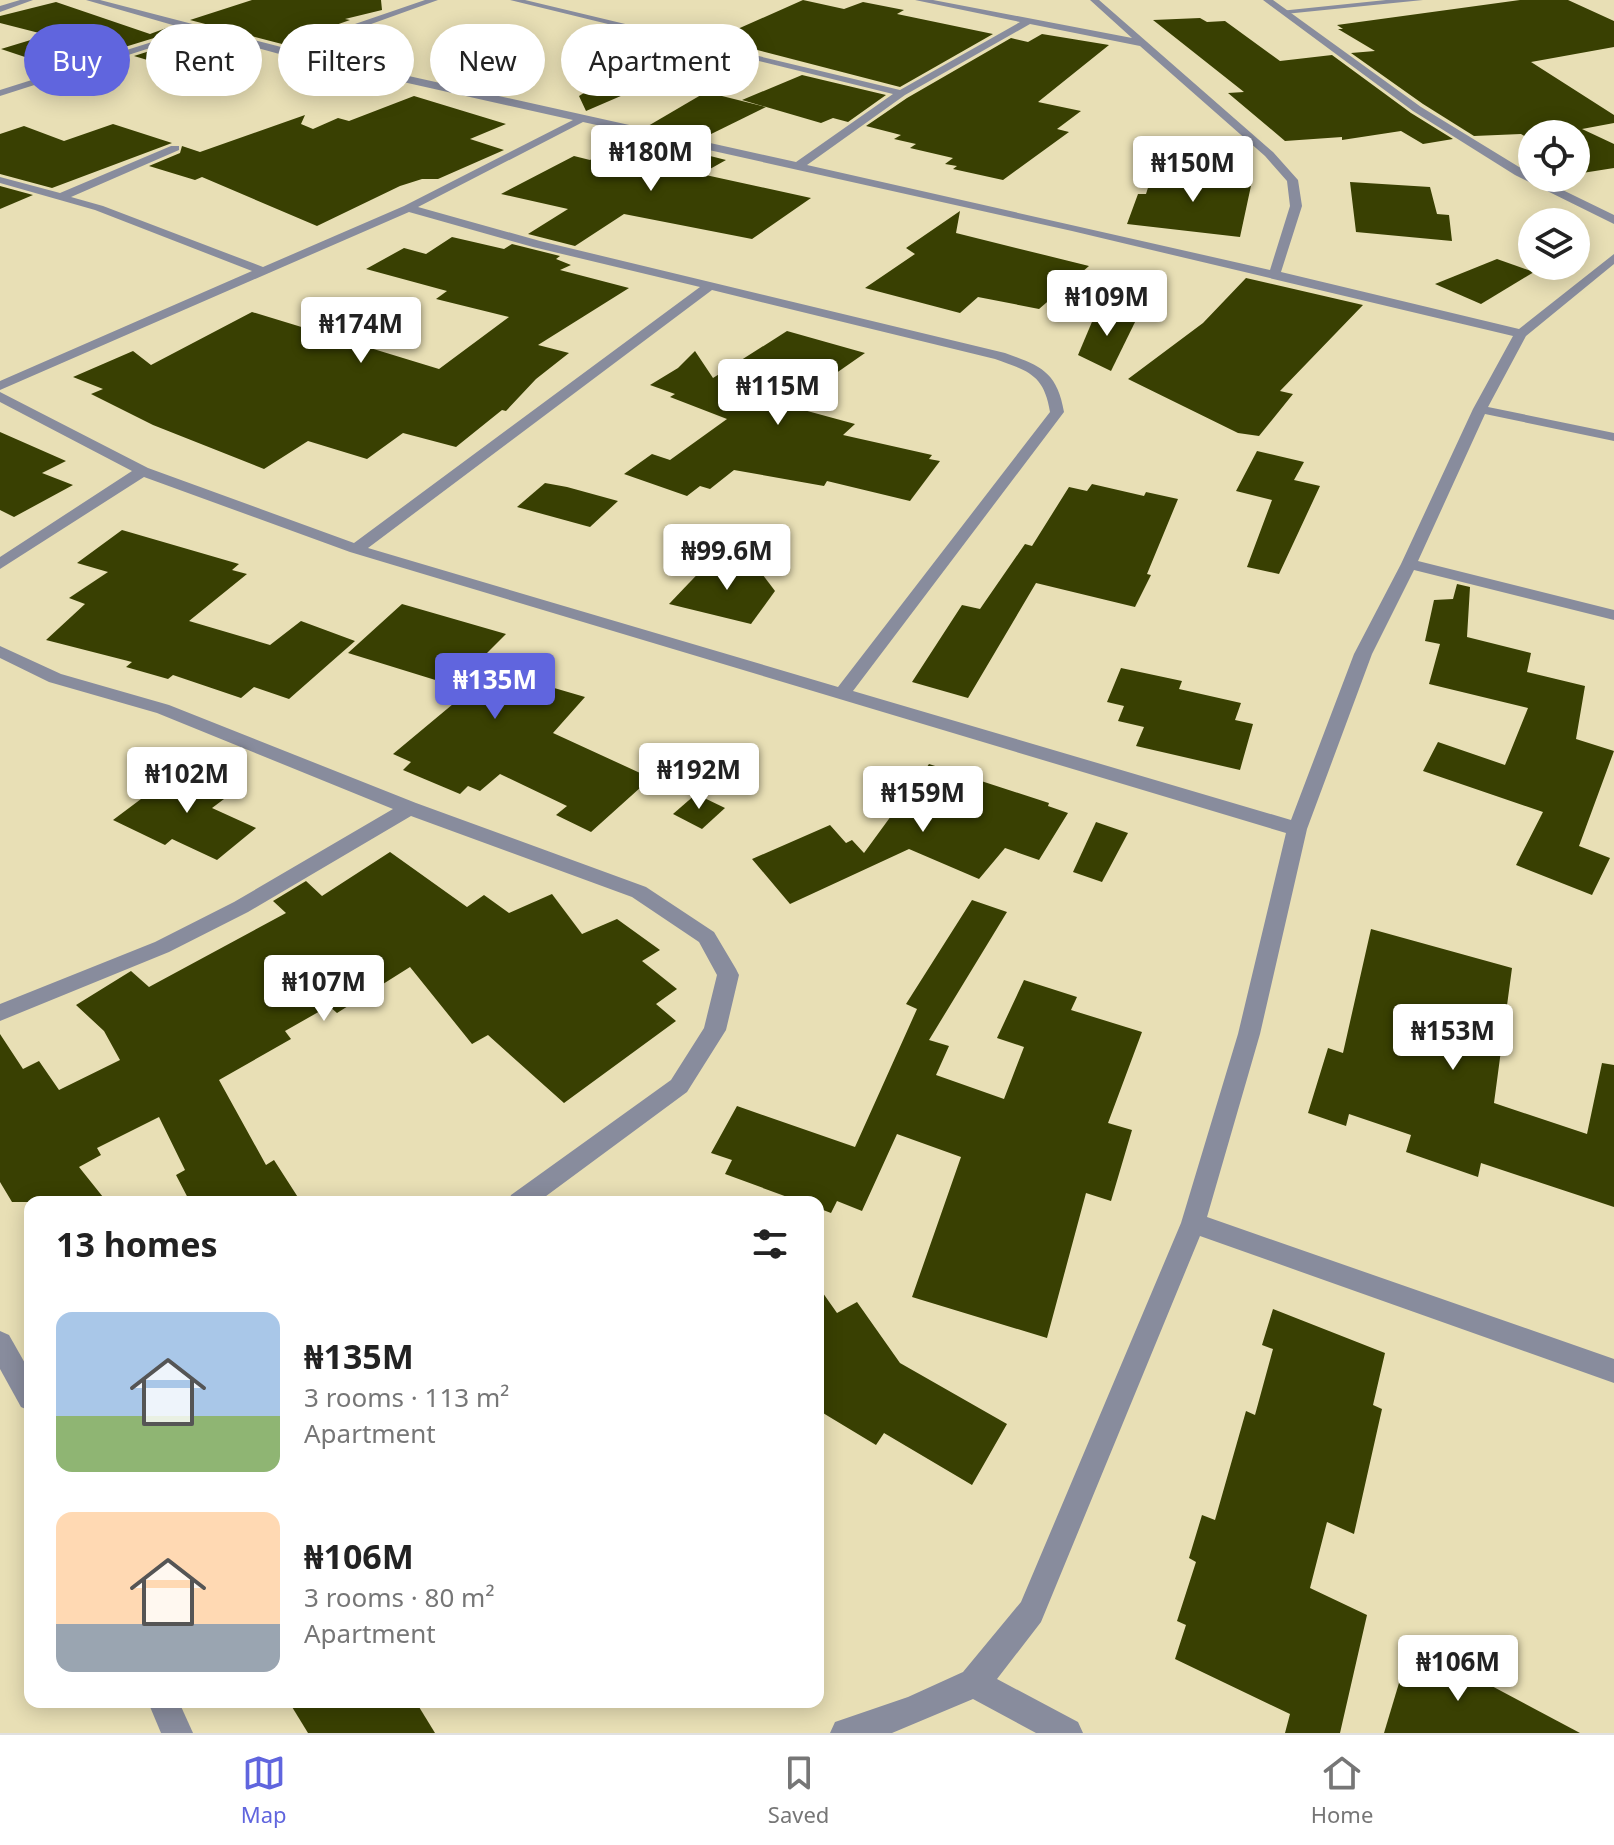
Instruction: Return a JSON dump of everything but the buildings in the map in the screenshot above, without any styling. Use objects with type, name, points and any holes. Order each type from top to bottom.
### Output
[{"type":"street","points":[[0,9],[29,0]]},
{"type":"street","points":[[90,0],[177,24]]},
{"type":"street","points":[[119,8],[145,0]]},
{"type":"street","points":[[364,24],[434,0]]},
{"type":"street","points":[[514,0],[901,93]]},
{"type":"street","points":[[919,0],[1141,43]]},
{"type":"street","points":[[1094,0],[1269,154],[1292,180],[1296,206],[1275,273]]},
{"type":"street","points":[[1267,0],[1417,109],[1519,173],[1614,220]]},
{"type":"street","points":[[1285,11],[1419,0]]},
{"type":"street","points":[[798,166],[901,93],[1027,22]]},
{"type":"street","points":[[0,93],[146,47]]},
{"type":"street","points":[[414,83],[1275,273],[1521,334]]},
{"type":"street","points":[[0,386],[408,208],[579,121]]},
{"type":"street","points":[[61,197],[175,148]]},
{"type":"street","points":[[0,180],[131,219],[265,272]]},
{"type":"street","points":[[408,208],[709,286],[1000,356],[1038,371],[1054,387],[1057,412],[841,695]]},
{"type":"street","points":[[846,1733],[911,1711],[974,1683],[1031,1612],[1193,1223],[1249,1034],[1297,829],[1363,654],[1409,564],[1480,409],[1521,334],[1614,258]]},
{"type":"street","points":[[356,549],[709,286]]},
{"type":"street","points":[[0,396],[143,471],[356,549],[1297,829]]},
{"type":"street","points":[[1480,409],[1614,437]]},
{"type":"street","points":[[0,564],[143,471]]},
{"type":"street","points":[[1409,564],[1614,615]]},
{"type":"street","points":[[0,651],[55,678],[163,709],[409,808],[639,892],[707,937],[728,975],[715,1030],[679,1086],[528,1196]]},
{"type":"street","points":[[0,1013],[175,941],[241,907],[409,808]]},
{"type":"street","points":[[1193,1223],[1614,1371]]},
{"type":"street","points":[[0,1343],[24,1387]]},
{"type":"street","points":[[974,1683],[1067,1733]]},
{"type":"street","points":[[166,1708],[177,1733]]}]
